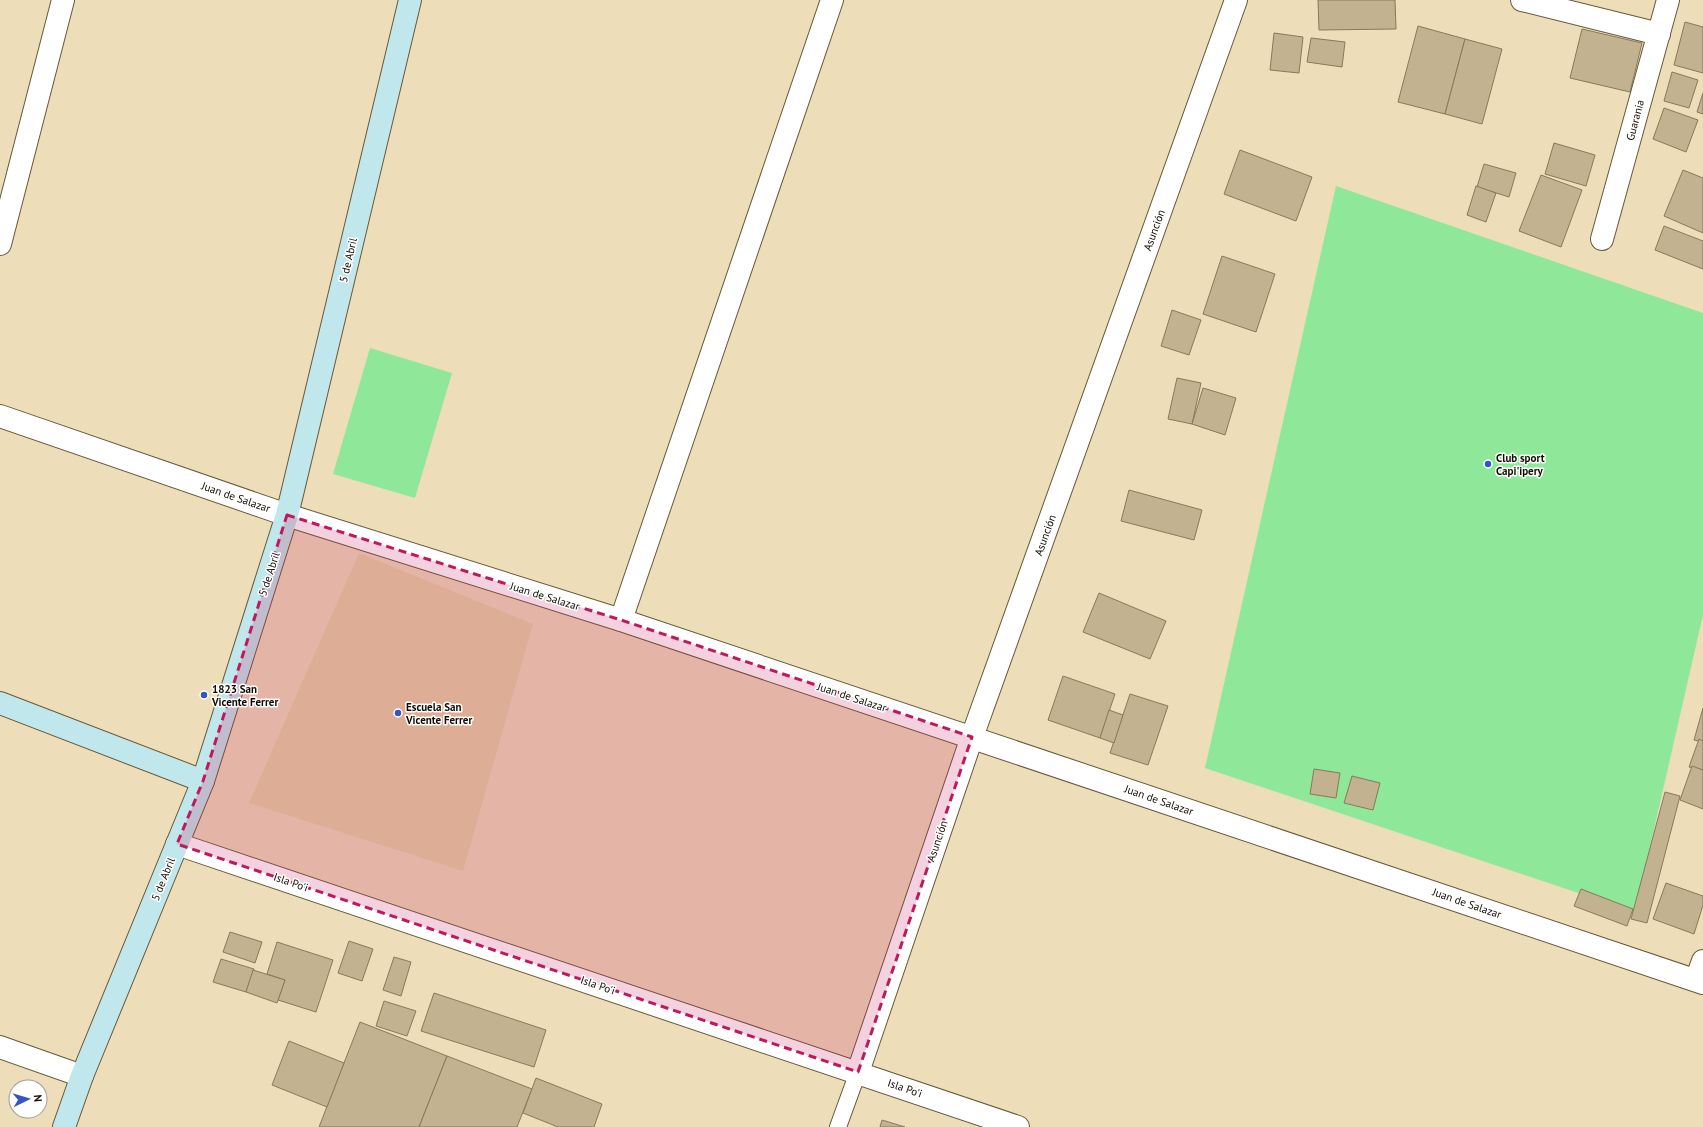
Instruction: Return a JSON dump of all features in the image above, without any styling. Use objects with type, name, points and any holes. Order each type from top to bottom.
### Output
[{"type":"street","points":[[0,244],[63,0]]},
{"type":"street","name":"5 de Abril","points":[[64,1127],[82,1076],[203,781],[287,515],[410,0]]},
{"type":"street","points":[[621,620],[832,0]]},
{"type":"street","name":"Asunción","points":[[858,1072],[972,737],[1236,0]]},
{"type":"street","points":[[1522,0],[1659,34]]},
{"type":"street","name":"Guarania","points":[[1602,239],[1668,0]]},
{"type":"street","name":"Juan de Salazar","points":[[0,416],[287,515],[621,620],[972,737],[1701,975]]},
{"type":"street","points":[[0,703],[203,781]]},
{"type":"street","name":"Isla Po'i","points":[[177,844],[1018,1127]]},
{"type":"street","points":[[0,1047],[82,1076]]},
{"type":"lane","points":[[838,1127],[858,1072]]},
{"type":"highlighted area","points":[[287,515],[621,620],[972,737],[858,1072],[177,844],[203,781]]},
{"type":"shaded area","name":"Escuela San Vicente Ferrer","points":[[359,553],[533,624],[463,871],[249,803]]},
{"type":"green space","name":"Club sport Capi'ipery","points":[[1336,186],[1703,313],[1703,615],[1635,912],[1205,768]]},
{"type":"green space","points":[[370,348],[452,373],[415,498],[333,474]]},
{"type":"building","points":[[1318,0],[1395,0],[1396,29],[1319,30]]},
{"type":"building","points":[[1685,22],[1703,27],[1703,73],[1674,65]]},
{"type":"building","points":[[1418,26],[1465,39],[1445,114],[1398,102]]},
{"type":"building","points":[[1582,29],[1642,43],[1630,92],[1570,78]]},
{"type":"building","points":[[1274,33],[1303,37],[1299,73],[1270,70]]},
{"type":"building","points":[[1311,38],[1345,42],[1342,67],[1307,62]]},
{"type":"building","points":[[1465,39],[1502,49],[1482,124],[1445,114]]},
{"type":"building","points":[[1672,72],[1698,80],[1689,108],[1664,101]]},
{"type":"building","points":[[1703,93],[1703,114],[1697,112]]},
{"type":"building","points":[[1664,108],[1698,120],[1686,152],[1653,139]]},
{"type":"building","points":[[1554,143],[1595,155],[1586,186],[1545,174]]},
{"type":"building","points":[[1240,150],[1312,177],[1296,221],[1224,194]]},
{"type":"building","points":[[1484,164],[1516,173],[1509,197],[1477,187]]},
{"type":"building","points":[[1683,170],[1703,178],[1703,233],[1664,216]]},
{"type":"building","points":[[1541,175],[1582,190],[1561,247],[1519,231]]},
{"type":"building","points":[[1476,186],[1496,193],[1486,222],[1467,215]]},
{"type":"building","points":[[1664,226],[1703,241],[1703,269],[1655,250]]},
{"type":"building","points":[[1222,256],[1275,274],[1256,332],[1203,314]]},
{"type":"building","points":[[1172,310],[1201,320],[1189,355],[1161,346]]},
{"type":"building","points":[[1177,378],[1201,383],[1192,424],[1168,419]]},
{"type":"building","points":[[1203,388],[1236,398],[1225,435],[1192,424]]},
{"type":"building","points":[[1129,490],[1202,510],[1194,540],[1121,521]]},
{"type":"building","points":[[1099,593],[1166,621],[1150,659],[1083,632]]},
{"type":"building","points":[[1063,676],[1115,694],[1100,738],[1048,720]]},
{"type":"building","points":[[1130,694],[1168,706],[1148,765],[1110,753]]},
{"type":"building","points":[[1703,708],[1703,742],[1694,740]]},
{"type":"building","points":[[1109,710],[1123,715],[1114,743],[1100,738]]},
{"type":"building","points":[[1699,739],[1703,741],[1703,771],[1689,767]]},
{"type":"building","points":[[1692,766],[1703,770],[1703,809],[1680,800]]},
{"type":"building","points":[[1314,769],[1340,773],[1336,798],[1310,794]]},
{"type":"building","points":[[1352,776],[1380,783],[1373,810],[1344,803]]},
{"type":"building","points":[[1665,792],[1680,796],[1647,923],[1631,919]]},
{"type":"building","points":[[1666,883],[1703,896],[1703,905],[1694,934],[1653,919]]},
{"type":"building","points":[[1581,889],[1633,909],[1627,926],[1574,906]]},
{"type":"building","points":[[230,932],[262,942],[255,963],[223,952]]},
{"type":"building","points":[[349,941],[373,949],[362,981],[338,973]]},
{"type":"building","points":[[277,942],[333,960],[316,1012],[278,1000],[285,980],[267,974]]},
{"type":"building","points":[[394,957],[411,962],[401,996],[383,990]]},
{"type":"building","points":[[221,959],[254,969],[246,992],[213,982]]},
{"type":"building","points":[[253,970],[285,980],[277,1003],[246,992]]},
{"type":"building","points":[[434,993],[546,1030],[534,1067],[421,1031]]},
{"type":"building","points":[[384,1001],[416,1011],[407,1036],[376,1026]]},
{"type":"building","points":[[360,1022],[447,1056],[419,1127],[319,1127]]},
{"type":"building","points":[[289,1041],[344,1063],[327,1107],[272,1085]]},
{"type":"building","points":[[447,1056],[532,1089],[517,1127],[419,1127]]},
{"type":"building","points":[[536,1078],[602,1104],[594,1127],[558,1127],[523,1113]]},
{"type":"building","points":[[882,1120],[905,1127],[880,1127]]},
{"type":"place","name":"Club sport Capi'ipery","points":[[1488,464]]},
{"type":"place","name":"1823 San Vicente Ferrer","points":[[204,695]]},
{"type":"place","name":"Escuela San Vicente Ferrer","points":[[398,713]]}]
